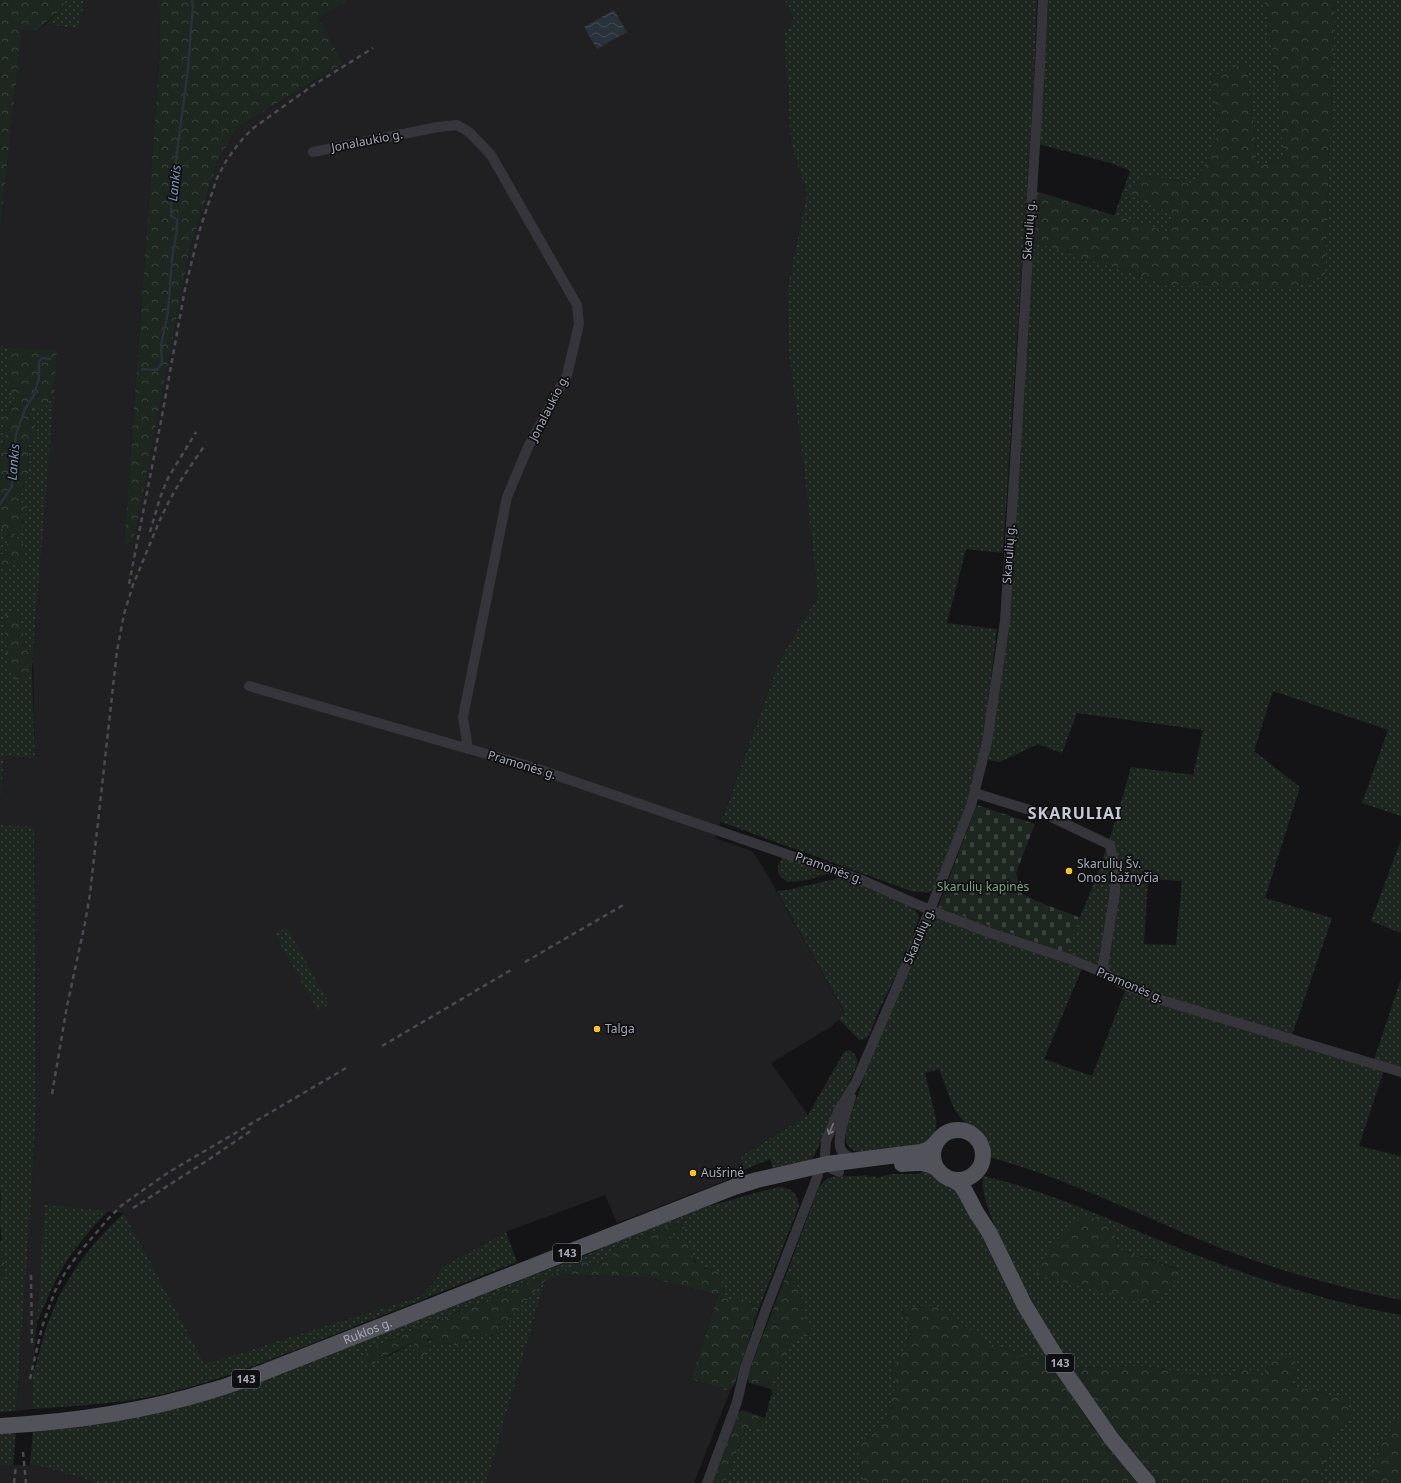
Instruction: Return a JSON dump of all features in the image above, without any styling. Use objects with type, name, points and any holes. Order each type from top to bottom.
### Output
[{"type":"main road","name":"143","points":[[828,1170],[856,1159],[921,1152],[929,1149],[945,1133],[951,1130],[958,1129],[971,1133],[981,1143],[983,1150],[982,1164],[975,1178],[975,1186],[989,1232]]},
{"type":"main road","points":[[936,1142],[932,1155],[936,1168]]},
{"type":"main road","name":"143","points":[[828,1170],[921,1162],[929,1164],[936,1168],[943,1176],[960,1184],[989,1232],[1024,1304],[1065,1372],[1111,1438],[1148,1483]]},
{"type":"main road","name":"Ruklos g.","points":[[2,1426],[103,1416],[143,1408],[210,1391],[267,1371],[689,1205],[828,1170]]},
{"type":"main road","points":[[953,1180],[967,1179],[978,1170]]},
{"type":"street","name":"Skarulių g.","points":[[856,1159],[848,1157],[842,1151],[839,1144],[856,1082],[930,910],[971,806],[987,742],[1005,621],[1043,0]]},
{"type":"street","name":"Jonalaukio g.","points":[[313,152],[438,127],[457,125],[469,132],[491,155],[577,305],[579,324],[567,375],[528,448],[507,497],[463,717],[468,749]]},
{"type":"street","name":"Pramonės g.","points":[[248,686],[532,767],[879,886],[930,910],[1070,959],[1106,974],[1120,983],[1161,1000],[1401,1072]]},
{"type":"street","points":[[975,793],[1049,816],[1110,845],[1115,866],[1115,886],[1103,966],[1106,974]]},
{"type":"street","name":"Skarulių g.","points":[[828,1170],[825,1155],[826,1141],[839,1110],[856,1082]]},
{"type":"street","points":[[707,1483],[737,1402],[745,1368],[766,1309],[828,1170]]},
{"type":"shaded area","points":[[85,0],[159,0],[160,49],[124,543],[132,544],[189,253],[218,160],[238,127],[343,63],[319,18],[349,0],[785,0],[793,18],[784,35],[791,144],[807,194],[787,290],[788,349],[802,452],[818,596],[780,659],[715,838],[752,851],[763,867],[845,1014],[832,1026],[771,1063],[808,1115],[741,1156],[744,1170],[727,1180],[617,1223],[605,1195],[506,1232],[440,1268],[436,1280],[421,1296],[205,1364],[124,1213],[46,1206],[33,1374],[32,1409],[16,1411],[31,1204],[36,1107],[34,828],[0,825],[0,804],[4,756],[35,758],[33,652],[57,351],[0,346],[0,230],[22,30],[38,30],[46,24],[77,29]]},
{"type":"shaded area","points":[[565,1274],[650,1278],[718,1295],[691,1379],[725,1390],[731,1389],[694,1483],[486,1483],[545,1281]]},
{"type":"shaded area","points":[[0,1465],[37,1465],[97,1483],[0,1483]]},
{"type":"green space","points":[[0,0],[66,0],[62,8],[38,30],[22,30],[0,230]]},
{"type":"green space","points":[[66,0],[85,0],[78,29],[46,24],[62,8]]},
{"type":"green space","points":[[159,0],[349,0],[319,18],[343,63],[238,127],[218,160],[189,253],[133,544],[124,543],[160,49]]},
{"type":"green space","points":[[785,0],[1037,0],[1034,80],[1003,553],[966,549],[947,623],[997,629],[985,725],[972,791],[933,889],[928,893],[911,891],[721,822],[780,659],[818,596],[802,452],[788,349],[787,290],[807,194],[791,144],[784,35],[793,18]]},
{"type":"green space","points":[[1048,0],[1264,0],[1279,91],[1284,158],[1257,166],[1254,124],[1246,64],[1211,77],[1219,131],[1196,184],[1142,175],[1130,195],[1172,214],[1168,233],[1114,216],[1130,171],[1111,163],[1038,144],[1046,48]]},
{"type":"green space","points":[[1264,0],[1335,0],[1325,275],[1296,287],[1169,286],[1029,240],[1032,190],[1168,232],[1172,214],[1129,195],[1142,175],[1196,184],[1219,131],[1211,77],[1246,63],[1254,124],[1257,166],[1284,158],[1279,91]]},
{"type":"green space","points":[[1335,0],[1401,0],[1401,816],[1362,803],[1388,730],[1273,691],[1254,751],[1300,787],[1265,898],[1332,918],[1291,1038],[1373,1063],[1401,979],[1401,1072],[1385,1067],[1359,1146],[1400,1156],[1401,1153],[1401,1300],[1356,1290],[1266,1265],[1223,1249],[1049,1176],[989,1157],[988,1147],[985,1140],[977,1131],[961,1119],[954,1108],[939,1069],[925,1073],[936,1119],[935,1132],[926,1141],[912,1146],[874,1152],[858,1152],[851,1149],[847,1144],[846,1136],[848,1124],[867,1068],[929,923],[938,907],[1064,952],[1075,930],[1102,861],[1131,767],[1193,775],[1203,730],[1077,713],[1062,753],[1038,744],[1000,762],[988,760],[995,712],[1029,240],[1169,286],[1325,275]],"holes":[[[1148,879],[1182,881],[1176,945],[1144,944]],[[1083,966],[1127,986],[1092,1076],[1044,1059]]]},
{"type":"green space","points":[[0,346],[8,347],[8,387],[16,401],[3,417],[6,437],[2,445],[2,458],[0,461]]},
{"type":"green space","points":[[8,347],[57,350],[54,395],[45,407],[36,407],[28,416],[37,430],[29,443],[28,475],[19,498],[21,502],[26,505],[28,512],[22,519],[23,526],[14,535],[23,543],[24,548],[21,554],[23,556],[23,561],[16,565],[11,563],[3,569],[0,567],[0,554],[6,555],[8,537],[0,525],[0,461],[2,458],[0,453],[6,437],[3,417],[16,401],[8,387]]},
{"type":"green space","points":[[54,395],[33,652],[26,650],[20,617],[18,614],[20,680],[32,672],[35,758],[4,756],[0,804],[0,567],[3,569],[20,554],[20,541],[14,535],[23,526],[21,502],[19,498],[28,475],[29,443],[37,430],[28,416],[36,407],[45,407]]},
{"type":"green space","points":[[0,525],[8,537],[6,555],[0,554]]},
{"type":"green space","points":[[9,612],[18,613],[26,650],[33,652],[32,672],[20,680],[15,679],[9,669],[3,617]]},
{"type":"green space","name":"Skarulių kapinės","points":[[977,805],[1035,824],[1016,873],[1022,894],[1081,918],[1064,952],[938,907]]},
{"type":"green space","points":[[0,825],[34,827],[36,1107],[31,1204],[16,1411],[0,1412],[0,1285],[5,1266],[2,1250],[0,1249],[0,1241],[2,1241],[0,1226]]},
{"type":"green space","points":[[1401,840],[1401,933],[1371,921]]},
{"type":"green space","points":[[782,857],[829,873],[808,880],[788,882],[781,877],[778,871]]},
{"type":"green space","points":[[844,877],[910,904],[919,915],[910,946],[882,1004],[870,1034],[868,1037],[859,1040],[839,1019],[845,1013],[777,891]]},
{"type":"green space","points":[[287,927],[329,1004],[318,1011],[275,934]]},
{"type":"green space","points":[[849,1050],[856,1056],[857,1065],[814,1156],[809,1161],[773,1168],[770,1159],[744,1170],[741,1156],[808,1115],[844,1052]]},
{"type":"green space","points":[[923,1171],[939,1178],[963,1198],[1011,1296],[1050,1363],[986,1343],[946,1311],[902,1310],[911,1331],[905,1349],[892,1366],[896,1385],[885,1423],[856,1448],[864,1483],[725,1483],[745,1430],[751,1428],[761,1429],[765,1423],[772,1392],[776,1394],[772,1380],[779,1375],[785,1354],[799,1335],[812,1337],[810,1326],[803,1323],[799,1290],[793,1278],[786,1275],[819,1187],[824,1181],[832,1177],[866,1175],[867,1177],[876,1176],[876,1178],[892,1174],[919,1174]]},
{"type":"green space","points":[[983,1176],[1070,1203],[1184,1250],[1258,1278],[1329,1299],[1401,1315],[1401,1413],[1379,1448],[1367,1483],[1325,1483],[1319,1476],[1328,1461],[1332,1435],[1345,1399],[1291,1385],[1297,1368],[1267,1368],[1261,1380],[1240,1369],[1232,1376],[1215,1374],[1206,1377],[1145,1366],[1072,1368],[1048,1329],[1017,1273],[991,1216],[984,1193]],"holes":[[[1112,1225],[1118,1249],[1183,1270],[1053,1243]]]},
{"type":"green space","points":[[778,1187],[786,1188],[793,1192],[797,1198],[799,1206],[759,1308],[751,1303],[730,1301],[726,1298],[714,1269],[707,1269],[699,1265],[693,1257],[687,1241],[678,1241],[666,1237],[669,1234],[685,1228],[681,1223],[637,1237],[613,1249],[614,1255],[603,1261],[593,1263],[584,1261],[565,1271],[546,1275],[378,1345],[369,1366],[378,1359],[389,1356],[415,1342],[415,1347],[433,1338],[438,1344],[451,1343],[459,1347],[471,1337],[482,1334],[494,1335],[545,1281],[486,1483],[97,1483],[37,1465],[30,1465],[33,1430],[277,1374],[591,1253],[659,1223],[706,1207]]},
{"type":"green space","points":[[45,1205],[108,1211],[83,1239],[67,1261],[55,1282],[37,1322]]},
{"type":"green space","points":[[124,1213],[205,1364],[421,1296],[436,1280],[440,1268],[506,1232],[517,1262],[269,1360],[203,1383],[159,1395],[127,1401],[32,1409],[33,1374],[46,1328],[59,1296],[78,1264],[98,1239]]},
{"type":"green space","points":[[1084,1215],[1112,1225],[1118,1249],[1183,1271],[1153,1305],[1036,1275],[1053,1243]]},
{"type":"green space","points":[[681,1223],[685,1224],[685,1228],[669,1234],[666,1237],[678,1241],[687,1241],[695,1262],[705,1269],[714,1269],[722,1274],[723,1288],[727,1298],[730,1300],[739,1297],[759,1308],[735,1383],[731,1389],[725,1390],[691,1379],[718,1295],[650,1278],[565,1274],[545,1281],[494,1335],[482,1334],[471,1337],[459,1347],[451,1343],[438,1344],[433,1338],[426,1340],[430,1346],[429,1353],[423,1357],[414,1353],[414,1342],[369,1367],[363,1363],[362,1357],[378,1345],[546,1275],[565,1271],[584,1261],[596,1263],[603,1261],[614,1255],[613,1249],[637,1237]]},
{"type":"green space","points":[[0,1249],[2,1249],[5,1266],[0,1285]]},
{"type":"green space","points":[[786,1275],[793,1278],[799,1290],[803,1323],[813,1329],[812,1337],[799,1335],[785,1354],[779,1375],[772,1380],[772,1383],[777,1384],[779,1389],[775,1394],[771,1389],[749,1383],[747,1377]]},
{"type":"green space","points":[[928,1305],[946,1311],[986,1343],[1050,1363],[1092,1426],[1137,1483],[864,1483],[856,1448],[885,1423],[896,1385],[892,1366],[905,1349],[911,1331],[902,1309]]},
{"type":"green space","points":[[1294,1357],[1297,1368],[1291,1385],[1345,1399],[1353,1414],[1332,1435],[1328,1461],[1319,1476],[1325,1483],[1158,1483],[1106,1418],[1072,1368],[1145,1366],[1206,1377],[1215,1374],[1232,1376],[1240,1369],[1249,1369],[1261,1379],[1267,1368],[1275,1359]]},
{"type":"green space","points":[[743,1410],[765,1418],[765,1423],[761,1429],[751,1428],[745,1430],[725,1483],[711,1483],[738,1412]]},
{"type":"green space","points":[[1401,1413],[1401,1483],[1367,1483],[1379,1448]]},
{"type":"green space","points":[[16,1431],[13,1465],[0,1465],[0,1433]]},
{"type":"water","points":[[614,10],[627,32],[597,49],[584,27]]},
{"type":"waterway","name":"Lankis","points":[[142,369],[157,370],[162,363],[161,345],[168,312],[172,258],[177,229],[177,219],[171,216],[171,202],[175,193],[174,175],[188,69],[193,5],[192,0]]},
{"type":"waterway","name":"Lankis","points":[[0,504],[12,486],[16,434],[25,409],[34,395],[39,378],[39,362],[42,358],[50,359]]},
{"type":"railway","points":[[129,584],[185,289],[199,232],[217,178],[226,161],[239,143],[252,129],[312,86],[373,48]]},
{"type":"railway","points":[[150,532],[160,498],[168,478],[196,432]]},
{"type":"railway","points":[[52,1094],[67,1006],[90,894],[117,651],[124,614],[133,585],[168,503],[181,480],[205,445]]},
{"type":"railway","points":[[525,962],[625,904]]},
{"type":"railway","points":[[382,1046],[511,970]]},
{"type":"railway","points":[[30,1379],[42,1327],[55,1291],[66,1271],[79,1253],[121,1206],[169,1172],[346,1068]]},
{"type":"railway","points":[[133,1208],[252,1130]]},
{"type":"railway","points":[[31,1275],[32,1343]]},
{"type":"railway","points":[[23,1452],[26,1483]]},
{"type":"railway","points":[[14,1483],[16,1465]]},
{"type":"place","name":"Skarulių Šv. Onos bažnyčia","points":[[1069,871]]},
{"type":"place","name":"Talga","points":[[597,1029]]},
{"type":"place","name":"Aušrinė","points":[[693,1173]]},
{"type":"district","name":"SKARULIAI","points":[[1075,813]]}]
